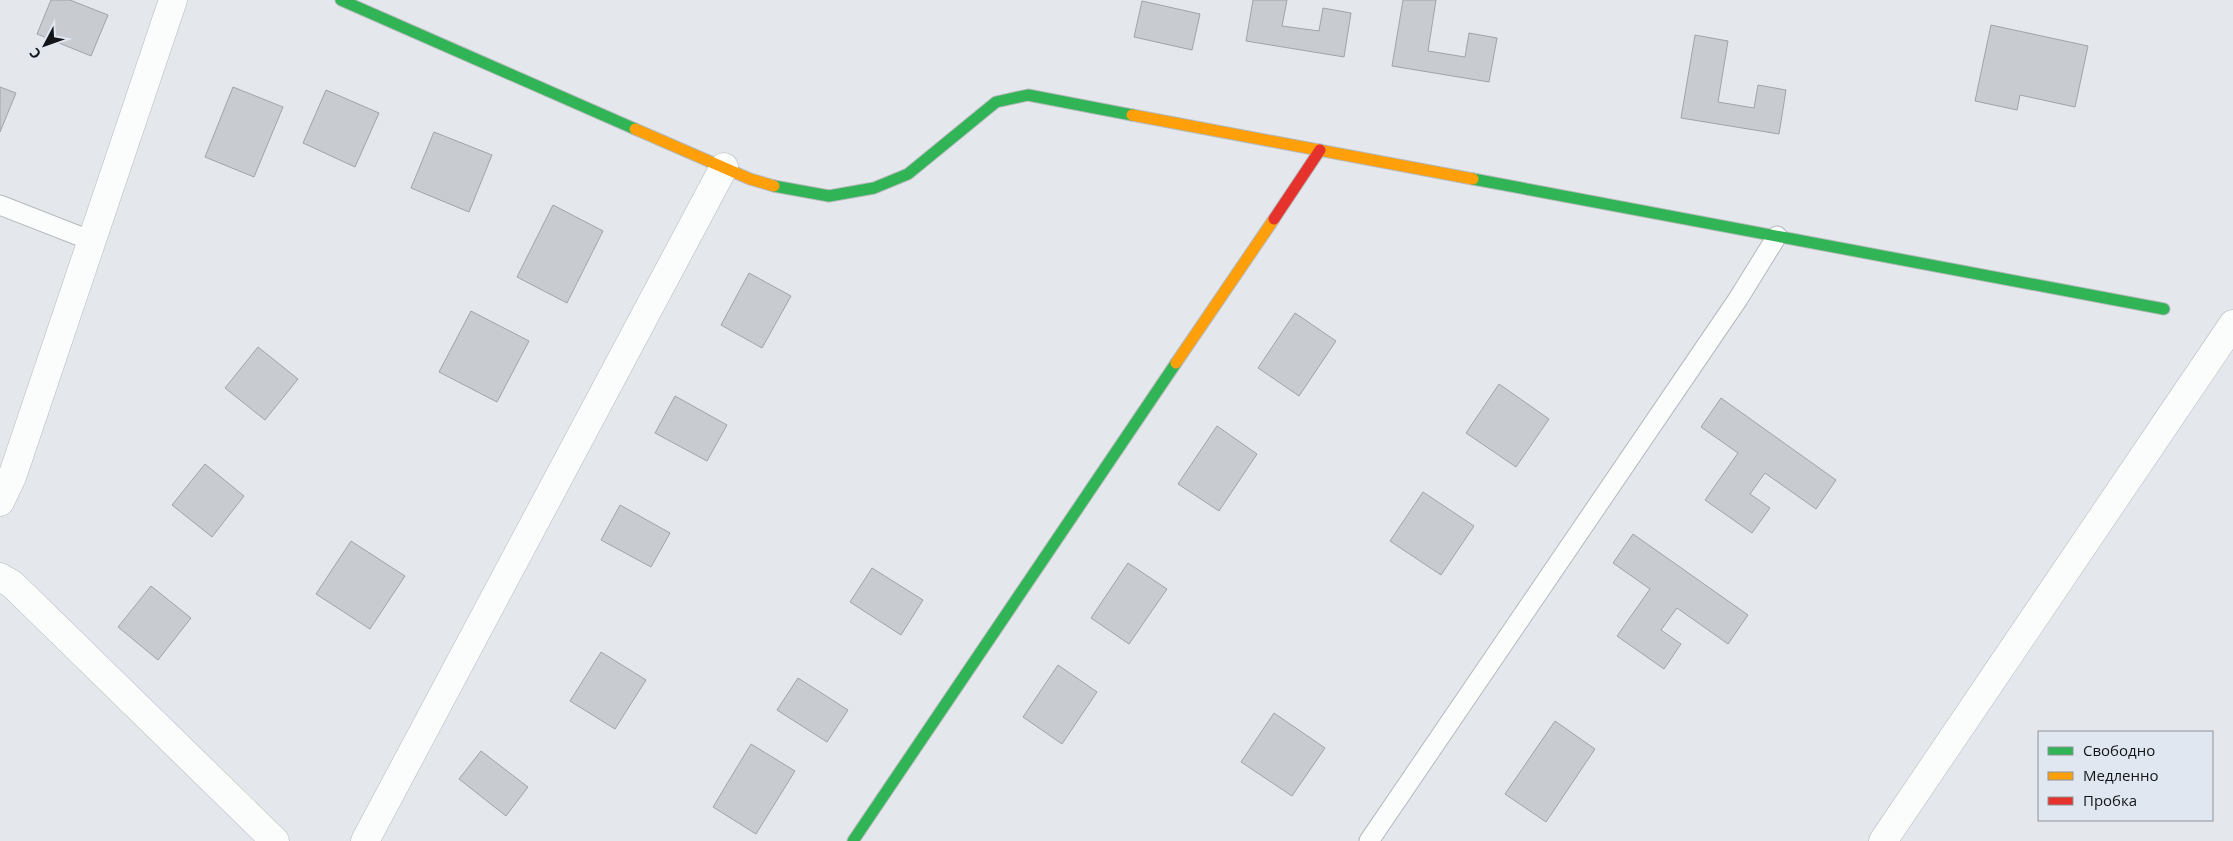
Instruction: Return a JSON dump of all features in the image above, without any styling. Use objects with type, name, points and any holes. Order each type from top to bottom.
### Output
[{"type":"street","points":[[0,502],[12,477],[173,0]]},
{"type":"street","points":[[342,0],[750,179],[790,190],[829,196],[874,188],[908,174],[996,102],[1028,95],[2164,309]]},
{"type":"street","points":[[853,841],[1320,150]]},
{"type":"street","points":[[365,841],[724,167]]},
{"type":"street","points":[[1883,841],[2233,324]]},
{"type":"street","points":[[0,577],[12,584],[275,841]]},
{"type":"lane","points":[[0,205],[92,241]]},
{"type":"lane","points":[[1369,841],[1732,308],[1777,236]]},
{"type":"building","points":[[51,0],[70,0],[108,15],[91,56],[37,34]]},
{"type":"building","points":[[1253,0],[1287,0],[1282,26],[1319,31],[1323,8],[1351,13],[1344,57],[1246,41]]},
{"type":"building","points":[[1403,0],[1436,0],[1428,51],[1465,57],[1469,33],[1497,38],[1489,82],[1392,66]]},
{"type":"building","points":[[1142,1],[1200,14],[1192,50],[1134,37]]},
{"type":"building","points":[[1991,25],[2088,46],[2075,107],[2020,95],[2017,110],[1975,101]]},
{"type":"building","points":[[1695,35],[1728,41],[1718,102],[1754,108],[1758,85],[1786,90],[1779,134],[1681,118]]},
{"type":"building","points":[[0,87],[16,93],[0,132]]},
{"type":"building","points":[[233,87],[283,107],[254,177],[205,157]]},
{"type":"building","points":[[326,90],[379,113],[355,167],[303,143]]},
{"type":"building","points":[[434,132],[492,155],[469,212],[411,188]]},
{"type":"building","points":[[553,205],[603,231],[567,303],[517,277]]},
{"type":"building","points":[[749,273],[791,296],[762,348],[721,325]]},
{"type":"building","points":[[471,311],[529,341],[497,402],[439,372]]},
{"type":"building","points":[[1295,313],[1336,341],[1299,396],[1258,368]]},
{"type":"building","points":[[258,347],[298,379],[265,420],[225,388]]},
{"type":"building","points":[[1499,384],[1549,419],[1516,467],[1466,433]]},
{"type":"building","points":[[675,396],[727,425],[707,461],[655,433]]},
{"type":"building","points":[[1721,398],[1836,480],[1816,509],[1765,473],[1750,494],[1770,508],[1752,533],[1705,500],[1738,453],[1701,427]]},
{"type":"building","points":[[1217,426],[1257,454],[1219,511],[1178,484]]},
{"type":"building","points":[[205,464],[244,496],[212,537],[172,505]]},
{"type":"building","points":[[1423,492],[1474,526],[1441,575],[1390,541]]},
{"type":"building","points":[[620,505],[670,533],[651,567],[601,540]]},
{"type":"building","points":[[1633,534],[1748,615],[1728,644],[1677,608],[1661,630],[1681,644],[1664,669],[1617,636],[1650,589],[1613,563]]},
{"type":"building","points":[[351,541],[405,576],[370,629],[316,594]]},
{"type":"building","points":[[1128,563],[1167,589],[1129,644],[1091,618]]},
{"type":"building","points":[[872,568],[923,600],[901,635],[850,602]]},
{"type":"building","points":[[151,586],[191,618],[158,660],[118,627]]},
{"type":"building","points":[[601,652],[646,680],[615,729],[570,701]]},
{"type":"building","points":[[1058,665],[1097,692],[1062,744],[1023,717]]},
{"type":"building","points":[[798,678],[848,710],[827,742],[777,710]]},
{"type":"building","points":[[1274,713],[1325,748],[1292,796],[1241,762]]},
{"type":"building","points":[[1555,721],[1595,749],[1546,822],[1505,794]]},
{"type":"building","points":[[751,744],[795,771],[756,834],[713,807]]},
{"type":"building","points":[[481,751],[528,787],[506,816],[459,779]]},
{"type":"traffic: fast","points":[[341,0],[635,129]]},
{"type":"traffic: fast","points":[[774,186],[829,196],[874,188],[908,174],[996,102],[1028,95],[1132,115]]},
{"type":"traffic: fast","points":[[1473,179],[2164,309]]},
{"type":"traffic: fast","points":[[853,841],[1176,363]]},
{"type":"traffic: slow","points":[[1132,115],[1473,179]]},
{"type":"traffic: slow","points":[[635,129],[750,179],[774,186]]},
{"type":"traffic: slow","points":[[1176,363],[1274,219]]},
{"type":"traffic: jam","points":[[1274,219],[1320,150]]}]
